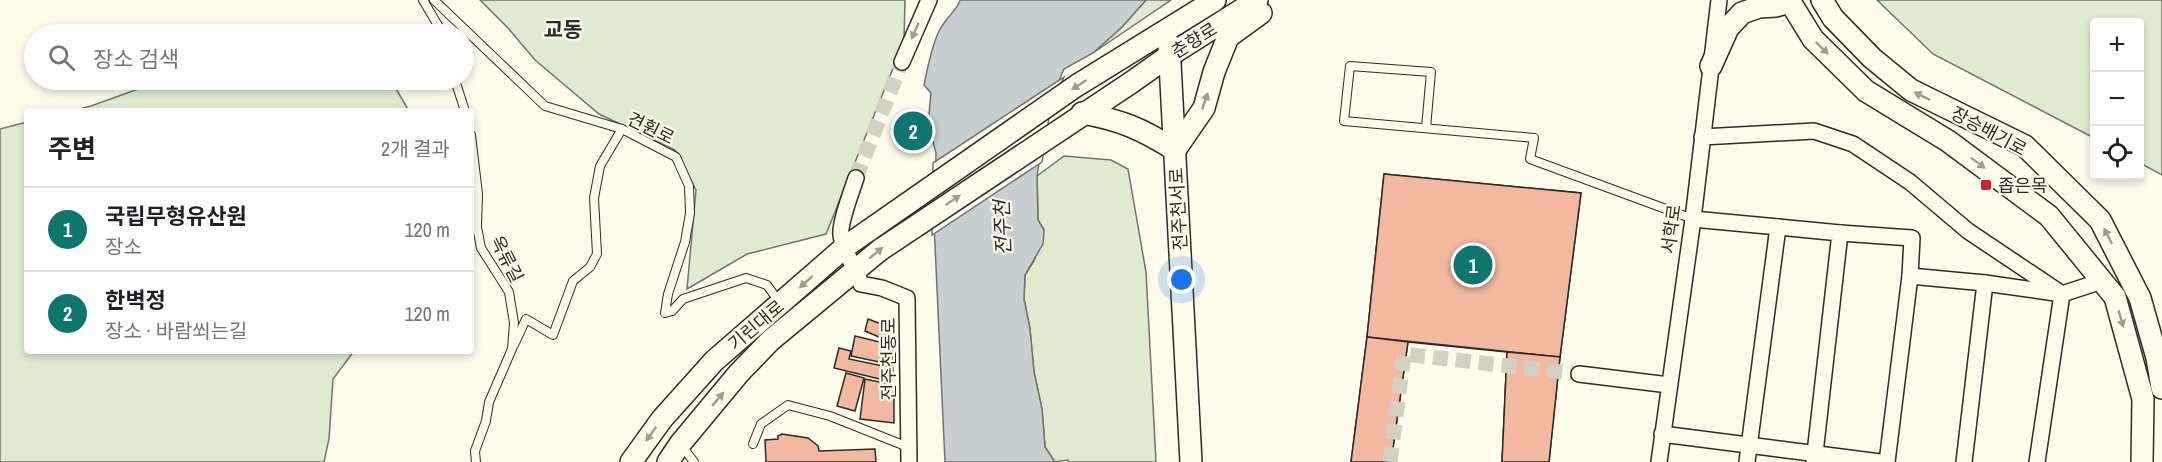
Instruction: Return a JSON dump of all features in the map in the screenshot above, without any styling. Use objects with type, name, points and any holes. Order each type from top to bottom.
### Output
[{"type":"street","points":[[902,62],[929,0]]},
{"type":"street","name":"춘향로","points":[[902,208],[1076,86],[1215,0]]},
{"type":"street","name":"춘향로","points":[[1082,113],[1257,0]]},
{"type":"street","points":[[1082,113],[1105,117],[1145,131],[1175,150],[1204,108],[1214,72],[1228,36],[1268,8],[1267,0]]},
{"type":"street","name":"서학로","points":[[1659,462],[1693,219],[1719,0]]},
{"type":"street","name":"장승배기로","points":[[1822,0],[1833,18],[1872,58],[1911,90],[2025,146],[2100,220],[2140,298],[2161,380]]},
{"type":"street","points":[[1711,66],[1728,28],[1742,13],[1789,1],[1813,39],[1866,91],[1948,141],[2049,216],[2115,297],[2143,399],[2142,462]]},
{"type":"street","name":"전주천서로","points":[[1168,28],[1191,462]]},
{"type":"street","name":"기린대로","points":[[668,462],[680,444],[739,373],[771,340],[904,232],[1082,113]]},
{"type":"street","points":[[1702,137],[1814,131],[1853,144],[1910,182],[1968,231],[2062,294]]},
{"type":"street","points":[[856,178],[840,233],[856,270]]},
{"type":"street","name":"기린대로","points":[[631,462],[662,419],[714,362],[845,247],[902,208]]},
{"type":"street","points":[[1693,219],[1912,238],[1910,276],[1887,462]]},
{"type":"street","points":[[1747,462],[1778,227]]},
{"type":"street","points":[[1814,458],[1840,232]]},
{"type":"street","name":"전주천동로","points":[[856,270],[861,284],[882,288],[907,298],[908,454]]},
{"type":"street","points":[[1910,276],[1986,283],[2062,294],[2102,281]]},
{"type":"street","points":[[1964,462],[1986,283]]},
{"type":"street","points":[[2037,462],[2062,294]]},
{"type":"street","points":[[1579,374],[1669,385]]},
{"type":"street","points":[[1662,435],[1749,446],[1814,458],[1880,462]]},
{"type":"lane","points":[[423,0],[437,24]]},
{"type":"lane","name":"견훤로","points":[[434,0],[459,24]]},
{"type":"lane","name":"견훤로","points":[[474,38],[545,106],[622,129],[676,157],[689,186],[690,213],[685,242],[668,294],[665,312],[672,311],[683,299],[746,278],[767,285],[781,304]]},
{"type":"lane","points":[[1426,128],[1431,72],[1350,66],[1344,121],[1534,138],[1530,159],[1693,219]]},
{"type":"lane","points":[[458,90],[464,108]]},
{"type":"lane","points":[[512,349],[526,319],[553,335],[573,281],[590,267],[597,254],[594,198],[600,166],[622,129]]},
{"type":"lane","name":"옥류길","points":[[474,160],[478,194],[477,227],[481,248],[509,292],[514,323],[512,349],[489,402],[486,421],[475,451],[476,462]]},
{"type":"lane","name":"전주천동로","points":[[753,444],[761,424],[788,405],[830,416],[908,454]]},
{"type":"lane","points":[[680,444],[694,462]]},
{"type":"green space","points":[[480,0],[905,0],[904,41],[826,234],[747,254],[687,289],[696,190],[675,150],[599,114],[535,60]]},
{"type":"green space","points":[[1146,0],[1171,0],[1093,53],[1122,27]]},
{"type":"green space","points":[[1877,0],[2162,0],[2162,175],[2144,165],[2144,18],[2090,18],[2090,136],[1933,54]]},
{"type":"green space","points":[[135,90],[397,90],[407,108],[83,108]]},
{"type":"green space","points":[[24,123],[24,354],[352,354],[333,379],[329,439],[324,462],[0,462],[0,129]]},
{"type":"green space","points":[[1064,156],[1111,160],[1128,169],[1146,272],[1156,462],[1069,462],[1068,460],[1055,462],[1045,447],[1042,409],[1034,372],[1030,329],[1024,299],[1025,275],[1034,261],[1044,230],[1038,220],[1037,176]]},
{"type":"water","name":"전주천","points":[[960,0],[1146,0],[1122,27],[1093,53],[1064,69],[1048,105],[1037,176],[1038,220],[1044,230],[1043,244],[1025,275],[1024,299],[1030,329],[1034,372],[1042,409],[1045,447],[1055,462],[945,462],[934,224],[936,153],[928,124],[931,93],[924,85],[936,37]]},
{"type":"pier","points":[[1064,77],[1051,105],[1042,162],[932,235],[933,163]]},
{"type":"building","points":[[916,121],[920,140],[911,142],[907,122]]},
{"type":"building","points":[[1384,174],[1581,193],[1549,462],[1502,462],[1507,352],[1408,342],[1391,462],[1351,462]]},
{"type":"building","points":[[1384,174],[1581,193],[1560,357],[1367,337]]},
{"type":"building","points":[[868,319],[892,328],[893,343],[865,331]]},
{"type":"building","points":[[855,336],[892,345],[893,365],[851,356]]},
{"type":"building","points":[[1367,337],[1408,342],[1391,462],[1351,462]]},
{"type":"building","points":[[839,348],[851,351],[849,359],[893,368],[892,382],[834,368]]},
{"type":"building","points":[[1507,352],[1560,357],[1549,462],[1502,462]]},
{"type":"building","points":[[846,373],[864,378],[855,411],[837,406]]},
{"type":"building","points":[[865,379],[894,385],[894,423],[860,419]]},
{"type":"building","points":[[782,434],[808,438],[818,446],[819,451],[875,449],[876,462],[766,462],[765,440],[778,439],[778,436]]},
{"type":"tunnel","points":[[856,178],[902,62]]},
{"type":"tunnel","points":[[1390,462],[1404,354],[1579,374]]},
{"type":"place","name":"한벽정","points":[[913,131]]},
{"type":"place","name":"좁은목","points":[[1986,185]]},
{"type":"place","name":"국립무형유산원","points":[[1473,265]]},
{"type":"district","name":"교동","points":[[563,29]]}]
